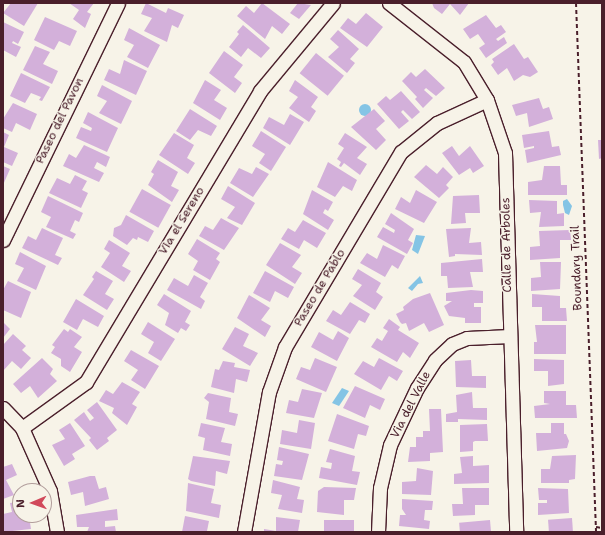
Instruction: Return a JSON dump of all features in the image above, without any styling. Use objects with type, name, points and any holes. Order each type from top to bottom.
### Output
[{"type":"street","name":"Paseo del Pavon","points":[[3,240],[118,3]]},
{"type":"street","name":"Via el Sereno","points":[[22,428],[86,382],[260,91],[333,3]]},
{"type":"street","name":"Calle de Arboles","points":[[389,3],[464,62],[487,100],[505,153],[516,532]]},
{"type":"street","name":"Paseo de Pablo","points":[[244,532],[269,392],[285,347],[401,152],[437,123],[487,100]]},
{"type":"street","name":"Via del Valle","points":[[378,532],[380,488],[390,445],[417,388],[435,360],[452,344],[468,338],[510,336]]},
{"type":"street","points":[[3,408],[22,428],[50,491],[57,532]]},
{"type":"path","name":"Boundary Trail","points":[[576,3],[596,532]]},
{"type":"path","points":[[596,527],[602,528]]},
{"type":"water","points":[[363,104],[367,104],[371,110],[367,116],[363,116],[359,112],[359,108]]},
{"type":"water","points":[[567,199],[572,206],[569,215],[565,213],[563,205],[563,201]]},
{"type":"water","points":[[416,235],[425,236],[418,254],[412,250]]},
{"type":"water","points":[[420,276],[423,283],[418,284],[412,291],[408,288]]},
{"type":"water","points":[[342,388],[349,391],[339,406],[332,403]]},
{"type":"building","points":[[11,3],[38,3],[24,26],[3,13]]},
{"type":"building","points":[[69,3],[94,3],[87,12],[91,14],[85,28],[73,19],[79,10]]},
{"type":"building","points":[[146,3],[166,13],[168,8],[184,15],[178,28],[172,25],[167,42],[144,31],[152,18],[141,14]]},
{"type":"building","points":[[262,3],[290,24],[282,34],[272,26],[265,39],[237,16],[246,6],[254,13]]},
{"type":"building","points":[[298,3],[311,5],[299,19],[290,13]]},
{"type":"building","points":[[432,3],[469,3],[460,15],[450,4],[442,14],[434,8]]},
{"type":"building","points":[[366,13],[383,27],[367,47],[340,28],[348,18],[356,24]]},
{"type":"building","points":[[486,15],[496,28],[501,25],[506,32],[496,39],[498,41],[504,37],[507,43],[486,58],[479,48],[485,44],[478,34],[470,39],[463,29]]},
{"type":"building","points":[[45,17],[77,31],[70,46],[59,41],[54,50],[34,40]]},
{"type":"building","points":[[3,22],[24,32],[18,44],[13,41],[12,43],[21,47],[16,57],[3,50]]},
{"type":"building","points":[[243,25],[270,48],[261,58],[248,48],[241,57],[229,47],[239,34],[237,32]]},
{"type":"building","points":[[129,28],[160,45],[148,68],[127,57],[134,45],[124,40]]},
{"type":"building","points":[[338,30],[359,49],[350,59],[355,63],[347,73],[328,57],[339,47],[330,39]]},
{"type":"building","points":[[514,44],[524,59],[528,57],[538,72],[530,77],[523,75],[514,81],[507,68],[498,75],[491,65],[494,62],[492,59]]},
{"type":"building","points":[[35,46],[50,52],[43,64],[58,71],[52,84],[23,70]]},
{"type":"building","points":[[224,51],[243,65],[234,77],[242,83],[235,93],[209,73]]},
{"type":"building","points":[[316,53],[344,76],[328,96],[300,73]]},
{"type":"building","points":[[124,60],[147,71],[136,95],[104,80],[109,69],[120,74]]},
{"type":"building","points":[[425,69],[445,88],[436,96],[426,88],[424,90],[433,98],[423,108],[415,99],[417,97],[402,81],[411,72],[416,77]]},
{"type":"building","points":[[21,73],[50,87],[42,101],[39,100],[41,97],[31,93],[25,103],[10,96]]},
{"type":"building","points":[[205,80],[221,90],[214,100],[227,108],[220,120],[193,103]]},
{"type":"building","points":[[295,80],[318,97],[311,107],[316,111],[309,122],[289,108],[298,97],[289,91]]},
{"type":"building","points":[[102,85],[132,101],[121,124],[99,113],[107,101],[97,96]]},
{"type":"building","points":[[401,91],[420,112],[412,119],[403,110],[401,112],[409,121],[399,129],[377,104],[386,96],[390,100]]},
{"type":"building","points":[[539,98],[543,109],[549,107],[553,119],[529,127],[527,113],[516,116],[512,105]]},
{"type":"building","points":[[13,103],[37,114],[30,130],[16,123],[12,132],[3,128],[3,119]]},
{"type":"building","points":[[190,109],[217,126],[211,136],[198,130],[190,140],[176,131]]},
{"type":"building","points":[[374,109],[385,121],[376,129],[386,140],[376,150],[351,127]]},
{"type":"building","points":[[88,112],[118,128],[107,152],[76,138],[81,127],[91,131],[92,128],[83,123]]},
{"type":"building","points":[[290,114],[304,122],[290,145],[263,128],[269,117],[284,125]]},
{"type":"building","points":[[261,131],[286,147],[271,171],[259,163],[265,154],[252,146]]},
{"type":"building","points":[[549,131],[552,147],[559,146],[561,155],[527,163],[525,150],[534,148],[534,146],[524,148],[522,135]]},
{"type":"building","points":[[3,132],[9,135],[4,147],[18,153],[12,166],[3,162]]},
{"type":"building","points":[[174,133],[194,145],[187,158],[195,163],[188,174],[159,155]]},
{"type":"building","points":[[345,133],[367,147],[357,158],[367,164],[360,175],[344,163],[341,167],[339,166],[341,162],[337,159],[344,148],[338,144]]},
{"type":"building","points":[[598,140],[602,140],[602,158],[599,159]]},
{"type":"building","points":[[84,145],[110,157],[106,167],[97,162],[94,168],[104,173],[99,182],[63,166],[69,154],[76,158]]},
{"type":"building","points":[[452,146],[459,156],[470,146],[484,166],[473,173],[470,168],[459,175],[442,153]]},
{"type":"building","points":[[158,160],[178,172],[171,186],[179,190],[172,202],[148,185],[154,174],[151,172]]},
{"type":"building","points":[[328,162],[357,180],[352,191],[343,186],[335,197],[317,187]]},
{"type":"building","points":[[426,165],[437,174],[443,167],[453,177],[446,185],[449,188],[439,198],[414,177]]},
{"type":"building","points":[[3,166],[10,169],[3,185]]},
{"type":"building","points":[[544,166],[560,166],[561,185],[567,185],[567,195],[528,195],[528,182],[542,180]]},
{"type":"building","points":[[256,167],[269,174],[253,197],[230,183],[239,168],[252,174]]},
{"type":"building","points":[[75,175],[87,181],[82,190],[88,193],[81,208],[49,193],[57,178],[70,184]]},
{"type":"building","points":[[228,186],[255,203],[242,225],[227,218],[235,207],[221,199]]},
{"type":"building","points":[[142,189],[171,205],[158,228],[129,212]]},
{"type":"building","points":[[312,190],[333,202],[328,211],[325,209],[323,213],[334,220],[328,230],[303,214]]},
{"type":"building","points":[[416,190],[437,202],[424,223],[395,209],[401,197],[410,203]]},
{"type":"building","points":[[479,195],[480,213],[465,213],[466,223],[451,224],[453,196]]},
{"type":"building","points":[[48,196],[83,213],[79,222],[75,220],[70,231],[76,234],[73,239],[46,227],[51,217],[41,212]]},
{"type":"building","points":[[529,200],[557,201],[557,214],[564,213],[564,226],[539,227],[541,212],[530,213]]},
{"type":"building","points":[[391,213],[414,229],[408,240],[413,243],[407,254],[377,237],[383,227],[394,233],[395,230],[385,224]]},
{"type":"building","points":[[126,215],[154,231],[148,242],[138,237],[137,240],[133,238],[127,245],[113,236],[114,228],[121,225]]},
{"type":"building","points":[[221,218],[239,228],[224,250],[199,236],[205,226],[213,230]]},
{"type":"building","points":[[303,220],[326,233],[317,248],[304,240],[299,249],[281,239],[288,228],[295,232]]},
{"type":"building","points":[[42,228],[63,238],[55,255],[62,258],[58,265],[22,248],[28,236],[36,240]]},
{"type":"building","points":[[471,228],[469,243],[481,242],[482,255],[455,254],[455,256],[449,257],[446,229]]},
{"type":"building","points":[[570,230],[571,240],[560,240],[560,258],[530,260],[530,247],[540,246],[539,231]]},
{"type":"building","points":[[197,239],[220,253],[216,259],[220,262],[210,280],[193,270],[198,261],[188,254]]},
{"type":"building","points":[[109,240],[130,253],[122,266],[131,271],[124,282],[101,267],[110,253],[104,249]]},
{"type":"building","points":[[280,243],[301,255],[292,267],[302,273],[295,284],[266,265]]},
{"type":"building","points":[[383,245],[405,256],[398,269],[392,265],[385,277],[360,263],[367,253],[377,259]]},
{"type":"building","points":[[20,252],[46,266],[36,290],[17,281],[24,268],[15,264]]},
{"type":"building","points":[[482,259],[483,272],[470,272],[473,287],[448,288],[447,276],[441,276],[441,263]]},
{"type":"building","points":[[540,262],[561,262],[560,289],[531,291],[531,278],[541,277]]},
{"type":"building","points":[[358,269],[381,283],[376,292],[383,297],[375,310],[353,296],[362,285],[352,279]]},
{"type":"building","points":[[96,271],[113,281],[105,294],[114,299],[107,310],[83,295],[94,279],[92,277]]},
{"type":"building","points":[[265,271],[294,287],[288,298],[275,291],[270,302],[253,293]]},
{"type":"building","points":[[194,275],[208,283],[200,297],[205,301],[201,309],[167,290],[174,278],[188,286]]},
{"type":"building","points":[[8,281],[31,292],[21,318],[3,310],[3,290]]},
{"type":"building","points":[[471,290],[483,291],[483,303],[474,303],[474,307],[481,307],[481,323],[465,323],[465,318],[449,316],[444,306],[452,301],[446,301],[446,293]]},
{"type":"building","points":[[430,293],[444,325],[429,332],[424,323],[409,331],[406,323],[402,324],[396,314],[404,310],[403,307],[413,299]]},
{"type":"building","points":[[164,294],[191,311],[185,322],[190,325],[186,331],[181,328],[178,333],[165,325],[169,313],[157,305]]},
{"type":"building","points":[[532,294],[560,296],[560,308],[566,308],[567,321],[542,321],[542,307],[532,307]]},
{"type":"building","points":[[249,295],[270,308],[261,320],[271,326],[265,337],[237,318]]},
{"type":"building","points":[[76,299],[104,316],[98,327],[83,319],[77,330],[63,322]]},
{"type":"building","points":[[350,302],[370,314],[365,323],[359,320],[350,334],[326,321],[333,310],[341,315]]},
{"type":"building","points":[[389,319],[400,327],[398,330],[419,343],[410,358],[403,352],[397,362],[371,347],[377,338],[382,341],[388,331],[383,328]]},
{"type":"building","points":[[3,322],[10,329],[3,338]]},
{"type":"building","points":[[148,322],[175,339],[161,361],[148,353],[154,342],[141,334]]},
{"type":"building","points":[[535,325],[566,325],[566,354],[534,354],[534,342],[537,342]]},
{"type":"building","points":[[235,327],[249,334],[243,346],[258,353],[250,366],[222,349]]},
{"type":"building","points":[[64,329],[68,332],[70,329],[82,337],[74,347],[82,352],[70,372],[61,366],[61,359],[51,353],[55,347],[52,345]]},
{"type":"building","points":[[338,331],[349,338],[337,361],[311,347],[319,332],[333,340]]},
{"type":"building","points":[[13,334],[26,346],[22,350],[31,358],[21,369],[12,361],[3,371],[3,345]]},
{"type":"building","points":[[131,350],[159,366],[145,389],[131,380],[138,370],[124,361]]},
{"type":"building","points":[[42,358],[53,369],[50,374],[57,381],[38,398],[30,386],[21,393],[13,384]]},
{"type":"building","points":[[315,358],[337,367],[326,392],[296,379],[301,367],[310,370]]},
{"type":"building","points":[[379,358],[403,371],[397,381],[389,376],[381,390],[354,374],[363,361],[374,367]]},
{"type":"building","points":[[534,359],[564,360],[564,384],[548,386],[548,371],[534,371]]},
{"type":"building","points":[[471,360],[472,376],[486,376],[486,388],[456,387],[455,361]]},
{"type":"building","points":[[223,361],[235,363],[234,367],[250,370],[247,382],[236,379],[234,393],[211,387],[215,369],[219,370]]},
{"type":"building","points":[[122,382],[140,392],[132,404],[137,407],[127,425],[112,413],[114,408],[99,401],[106,390],[113,394]]},
{"type":"building","points":[[355,386],[385,399],[380,410],[370,405],[365,418],[343,408]]},
{"type":"building","points":[[302,389],[322,393],[314,418],[286,413],[289,400],[298,402]]},
{"type":"building","points":[[544,391],[566,391],[566,405],[576,405],[577,418],[535,418],[534,406],[550,404],[544,403]]},
{"type":"building","points":[[472,392],[473,408],[487,408],[487,420],[458,419],[458,422],[446,422],[446,414],[457,412],[456,395]]},
{"type":"building","points":[[208,393],[231,398],[229,412],[238,414],[235,426],[206,419],[209,402],[204,398]]},
{"type":"building","points":[[97,402],[117,430],[107,438],[109,441],[97,450],[89,440],[91,438],[74,420],[84,412],[90,421],[94,418],[87,410]]},
{"type":"building","points":[[429,409],[441,409],[443,452],[430,453],[430,461],[408,462],[410,447],[416,447],[416,437],[423,437],[423,431],[430,431]]},
{"type":"building","points":[[337,414],[369,426],[366,436],[358,434],[354,449],[328,441]]},
{"type":"building","points":[[299,420],[315,423],[311,449],[280,444],[282,430],[297,433]]},
{"type":"building","points":[[70,423],[85,446],[72,454],[75,459],[64,466],[52,445],[65,439],[59,430]]},
{"type":"building","points":[[201,423],[225,428],[221,442],[232,444],[230,456],[203,450],[205,438],[198,436]]},
{"type":"building","points":[[551,423],[564,423],[564,434],[566,434],[569,441],[567,448],[537,451],[536,433],[551,433]]},
{"type":"building","points":[[487,424],[488,441],[475,441],[473,442],[473,451],[460,452],[460,425]]},
{"type":"building","points":[[279,447],[309,454],[302,480],[274,476],[276,464],[282,465],[283,461],[277,460]]},
{"type":"building","points":[[330,449],[355,456],[352,471],[360,472],[357,485],[319,478],[321,467],[331,469],[332,463],[326,462]]},
{"type":"building","points":[[576,455],[575,479],[569,480],[569,483],[541,483],[541,469],[550,469],[552,456]]},
{"type":"building","points":[[193,456],[230,461],[227,474],[216,471],[215,486],[191,481],[188,479]]},
{"type":"building","points":[[473,456],[473,466],[489,465],[489,483],[454,484],[454,474],[462,473],[460,457]]},
{"type":"building","points":[[12,464],[17,475],[6,480],[12,491],[12,496],[3,499],[3,467]]},
{"type":"building","points":[[417,468],[433,471],[431,495],[402,494],[402,482],[416,481]]},
{"type":"building","points":[[95,476],[99,489],[106,487],[109,499],[85,506],[83,492],[71,495],[68,482]]},
{"type":"building","points":[[273,480],[300,487],[297,499],[304,500],[302,513],[278,509],[282,495],[271,493]]},
{"type":"building","points":[[188,483],[214,489],[211,503],[221,505],[219,518],[186,511]]},
{"type":"building","points":[[324,487],[356,488],[354,500],[344,500],[344,515],[317,512],[318,491]]},
{"type":"building","points":[[462,488],[489,488],[489,505],[475,505],[475,515],[453,516],[452,504],[463,504]]},
{"type":"building","points":[[538,488],[568,489],[569,513],[538,515],[538,503],[547,503],[547,500],[539,500]]},
{"type":"building","points":[[402,499],[433,501],[432,510],[425,510],[424,520],[430,521],[429,529],[399,526],[400,515],[406,515],[402,509]]},
{"type":"building","points":[[117,509],[118,520],[105,521],[105,527],[115,526],[116,532],[87,532],[89,527],[77,527],[76,515]]},
{"type":"building","points":[[12,512],[12,523],[30,523],[31,529],[3,532],[3,514]]},
{"type":"building","points":[[185,516],[209,521],[207,531],[182,532]]},
{"type":"building","points":[[276,517],[300,520],[298,532],[264,532],[264,529],[276,531]]},
{"type":"building","points":[[572,518],[573,532],[549,532],[548,520]]},
{"type":"building","points":[[324,520],[354,520],[354,532],[324,532]]},
{"type":"building","points":[[490,520],[491,532],[460,532],[459,523]]}]
